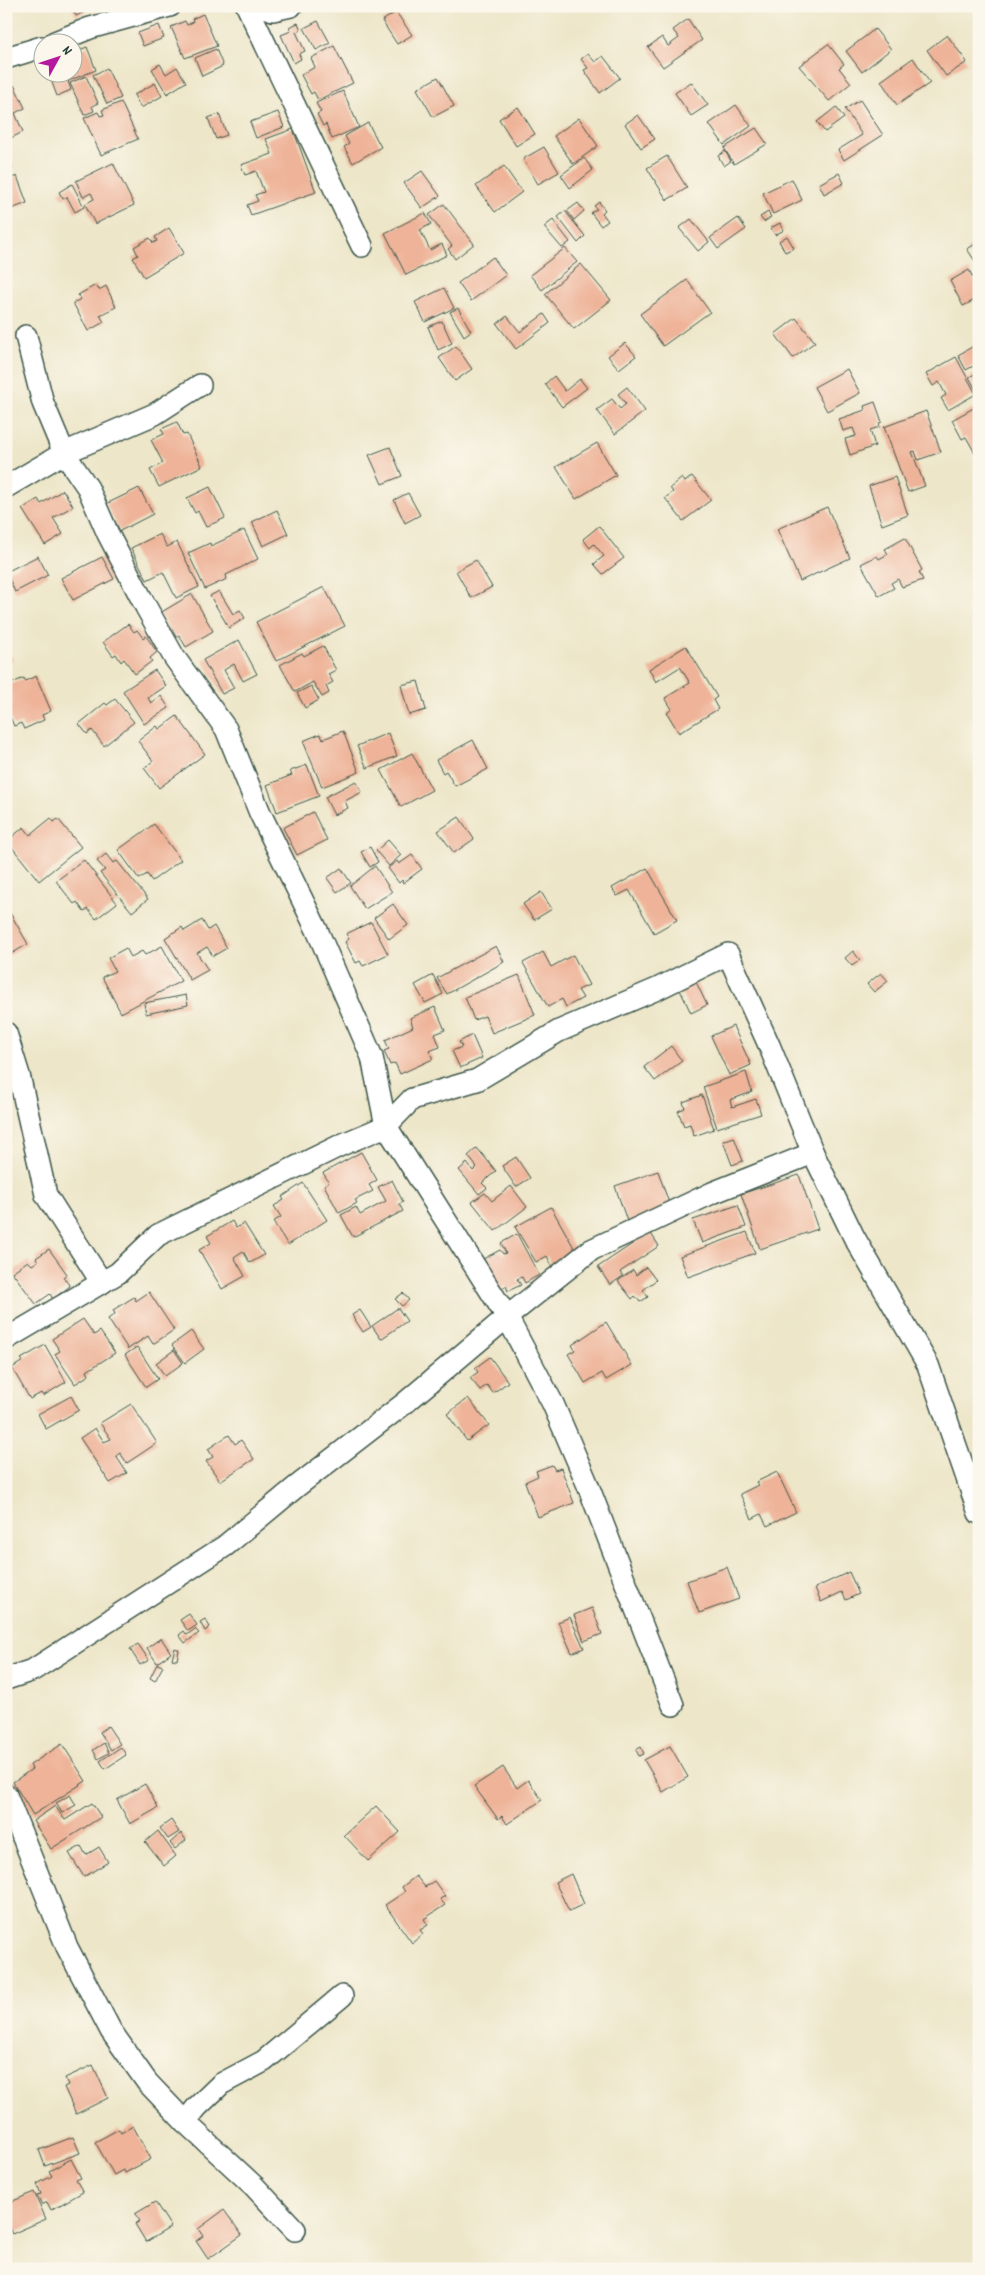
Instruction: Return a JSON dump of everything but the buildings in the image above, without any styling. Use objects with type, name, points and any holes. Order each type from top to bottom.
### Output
[{"type":"street","points":[[80,32],[170,6]]},
{"type":"street","points":[[247,6],[362,246]]},
{"type":"street","points":[[263,6],[273,10],[291,6]]},
{"type":"street","points":[[6,58],[32,50]]},
{"type":"street","points":[[26,336],[43,403],[64,453],[88,488],[108,534],[170,649],[226,729],[260,813],[317,930],[372,1057],[386,1126],[507,1317],[553,1404],[587,1483],[673,1705]]},
{"type":"street","points":[[6,487],[64,453],[155,414],[200,386]]},
{"type":"street","points":[[6,1339],[118,1273],[158,1235],[341,1145],[386,1126],[412,1099],[478,1080],[559,1031],[657,989],[728,954],[769,1045],[813,1152],[854,1237],[928,1365],[979,1513]]},
{"type":"street","points":[[6,1034],[19,1075],[46,1195],[102,1283]]},
{"type":"street","points":[[7,1680],[33,1670],[225,1546],[296,1487],[405,1403],[507,1317],[591,1250],[712,1193],[813,1152]]},
{"type":"street","points":[[6,1795],[66,1947],[112,2031],[147,2082],[185,2122],[254,2186],[295,2230]]},
{"type":"street","points":[[185,2122],[197,2107],[221,2084],[264,2060],[342,1996]]}]
